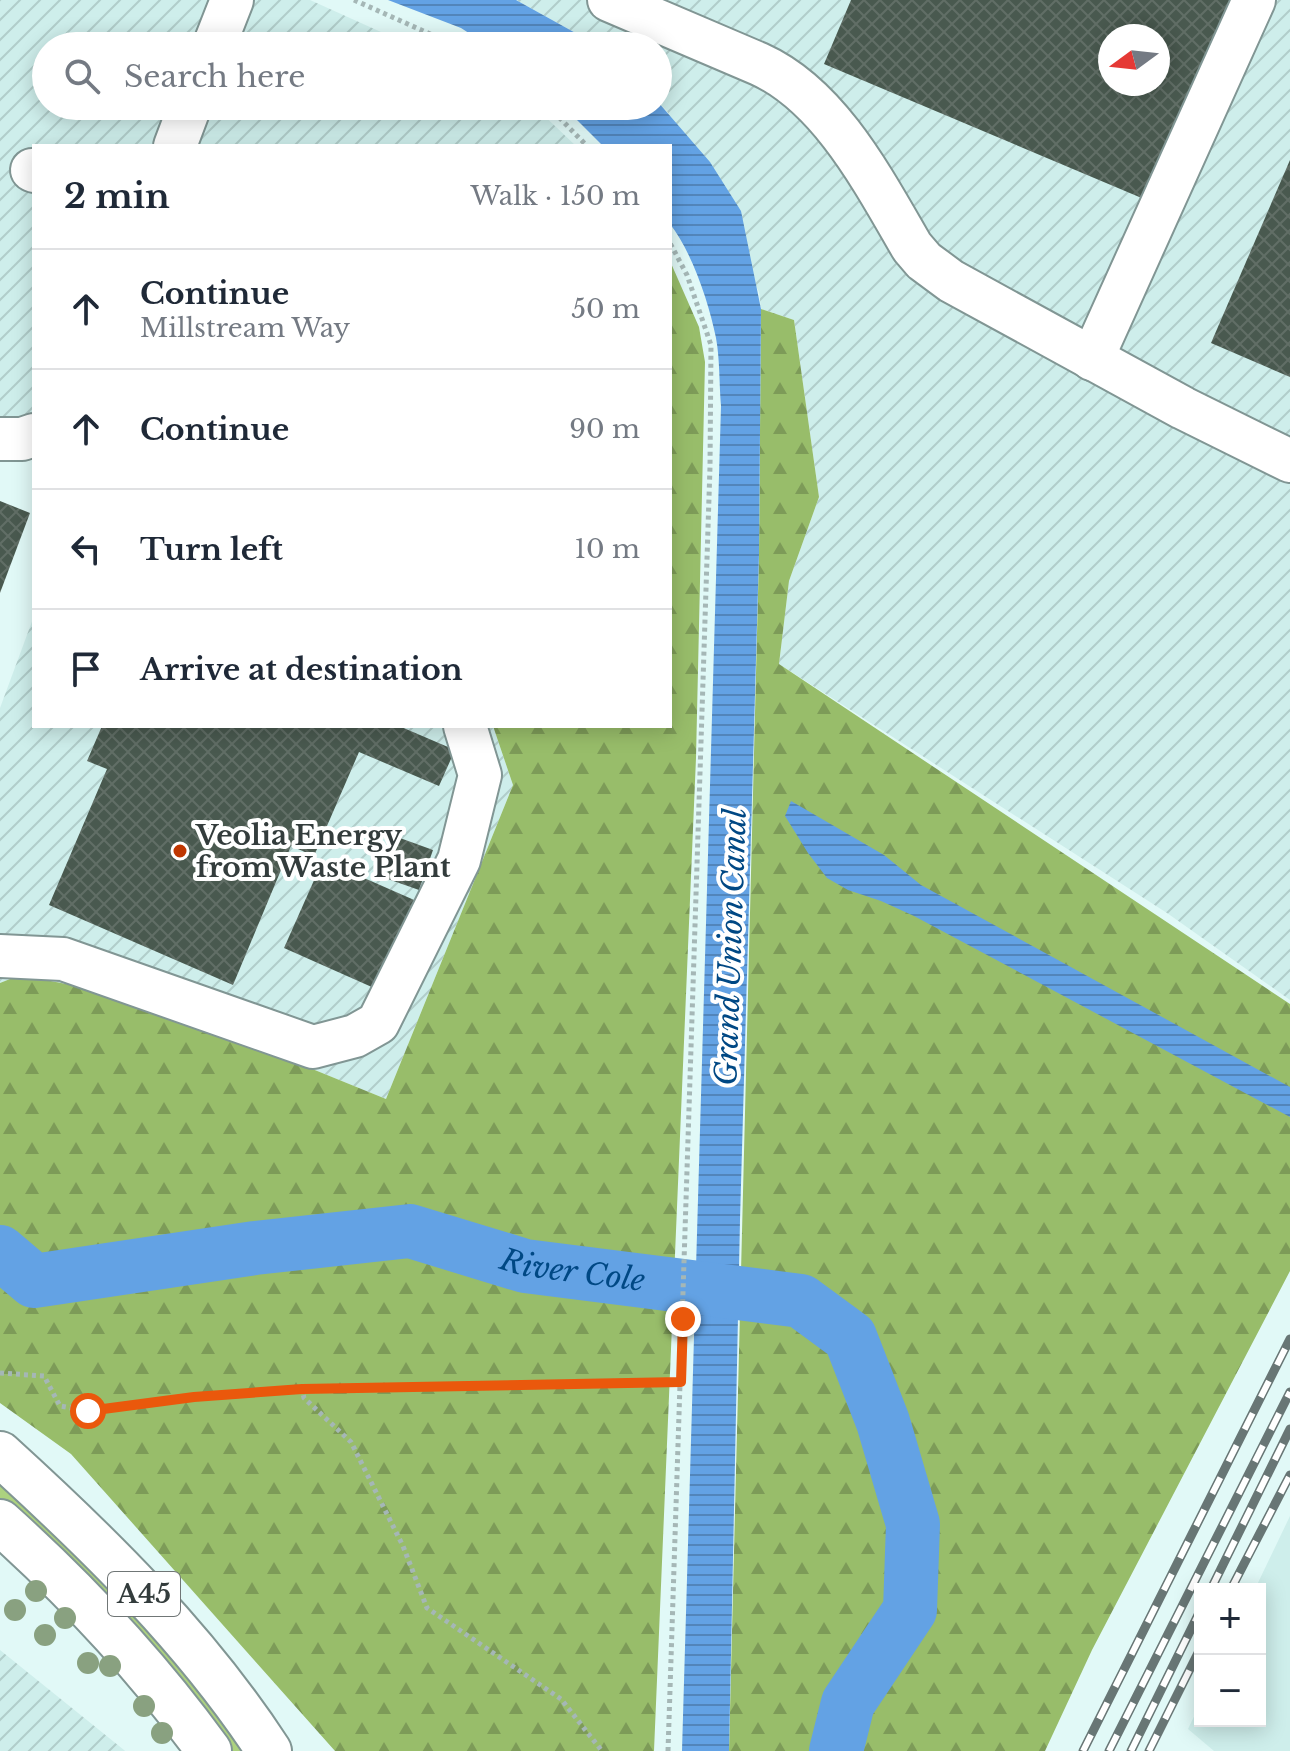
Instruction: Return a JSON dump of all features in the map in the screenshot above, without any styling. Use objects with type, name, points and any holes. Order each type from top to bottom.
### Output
[{"type":"highway","name":"A45","points":[[0,1454],[128,1577],[179,1632],[272,1748]]},
{"type":"highway","name":"A45","points":[[0,1522],[43,1560],[144,1667],[209,1751]]},
{"type":"lane","points":[[609,0],[781,73],[823,113],[924,261],[951,281],[1183,408],[1290,461]]},
{"type":"lane","points":[[1092,359],[1254,0]]},
{"type":"lane","points":[[176,144],[185,120]]},
{"type":"lane","points":[[0,439],[32,436]]},
{"type":"lane","points":[[0,460],[32,460]]},
{"type":"lane","points":[[0,956],[63,959],[313,1047],[355,1036],[378,1023],[459,860],[480,775],[466,728]]},
{"type":"path","points":[[354,0],[426,32]]},
{"type":"path","points":[[562,120],[585,144]]},
{"type":"path","points":[[668,1751],[710,482],[711,345],[687,275],[672,247]]},
{"type":"path","points":[[0,1373],[44,1376],[60,1406],[88,1411],[194,1397],[302,1389],[681,1382]]},
{"type":"path","points":[[302,1389],[304,1398],[351,1442],[403,1546],[427,1608],[561,1699],[602,1751]]},
{"type":"shaded area","points":[[0,0],[310,0],[381,32],[32,32],[32,120],[549,120],[574,144],[32,144],[32,434],[0,422]]},
{"type":"shaded area","points":[[516,0],[1290,0],[1290,1000],[1167,913],[779,664],[789,581],[819,497],[794,320],[761,309],[759,292],[672,120],[672,32],[574,32]]},
{"type":"shaded area","points":[[32,621],[32,728],[494,728],[513,785],[386,1099],[138,998],[20,975],[0,983],[0,708]]},
{"type":"shaded area","points":[[1290,1516],[1290,1751],[1214,1751],[1188,1729],[1194,1716],[1194,1727],[1266,1727],[1266,1583],[1258,1583]]},
{"type":"shaded area","points":[[0,1650],[124,1750],[125,1751],[0,1751]]},
{"type":"green space","points":[[672,266],[699,327],[705,362],[696,758],[654,1751],[335,1751],[71,1454],[0,1403],[0,983],[20,975],[138,998],[386,1099],[513,785],[494,728],[672,728]]},
{"type":"green space","points":[[761,309],[794,320],[819,497],[789,581],[779,664],[1290,1004],[1290,1271],[1092,1650],[1045,1751],[729,1751],[759,554]]},
{"type":"green space","points":[[0,1473],[92,1563],[251,1751],[228,1751],[0,1503]]},
{"type":"water","points":[[388,0],[516,0],[574,32],[467,32]]},
{"type":"water","name":"Grand Union Canal","points":[[672,118],[710,162],[741,211],[761,309],[759,554],[729,1751],[682,1751],[721,406],[718,355],[713,324],[699,278],[672,227],[672,144],[601,144],[577,120]]},
{"type":"water","points":[[791,801],[884,855],[921,885],[1290,1087],[1290,1117],[914,916],[848,890],[827,878],[785,816]]},
{"type":"building","points":[[851,0],[1230,0],[1144,199],[824,64]]},
{"type":"building","points":[[1290,160],[1290,377],[1211,343]]},
{"type":"building","points":[[0,501],[30,513],[0,593]]},
{"type":"building","name":"Veolia Energy from Waste Plant","points":[[101,728],[404,728],[455,750],[439,786],[359,752],[314,856],[291,846],[233,985],[49,905],[107,769],[87,761]]},
{"type":"building","points":[[400,838],[433,850],[419,890],[385,878]]},
{"type":"building","points":[[323,860],[421,903],[383,992],[284,948]]},
{"type":"waterway","name":"River Cole","points":[[0,1252],[34,1281],[255,1248],[410,1231],[525,1266],[801,1301],[850,1337],[883,1422],[913,1524],[910,1610],[848,1703],[836,1751]]},
{"type":"railway","points":[[1083,1751],[1290,1339]]},
{"type":"railway","points":[[1109,1751],[1290,1392]]},
{"type":"railway","points":[[1214,1583],[1290,1429]]},
{"type":"railway","points":[[1234,1583],[1290,1475]]},
{"type":"railway","points":[[1131,1751],[1194,1623]]},
{"type":"railway","points":[[1149,1751],[1197,1655]]},
{"type":"place","name":"Veolia Energy from Waste Plant","points":[[180,851]]},
{"type":"route","points":[[88,1411],[194,1397],[302,1389],[681,1382],[683,1319]]}]
